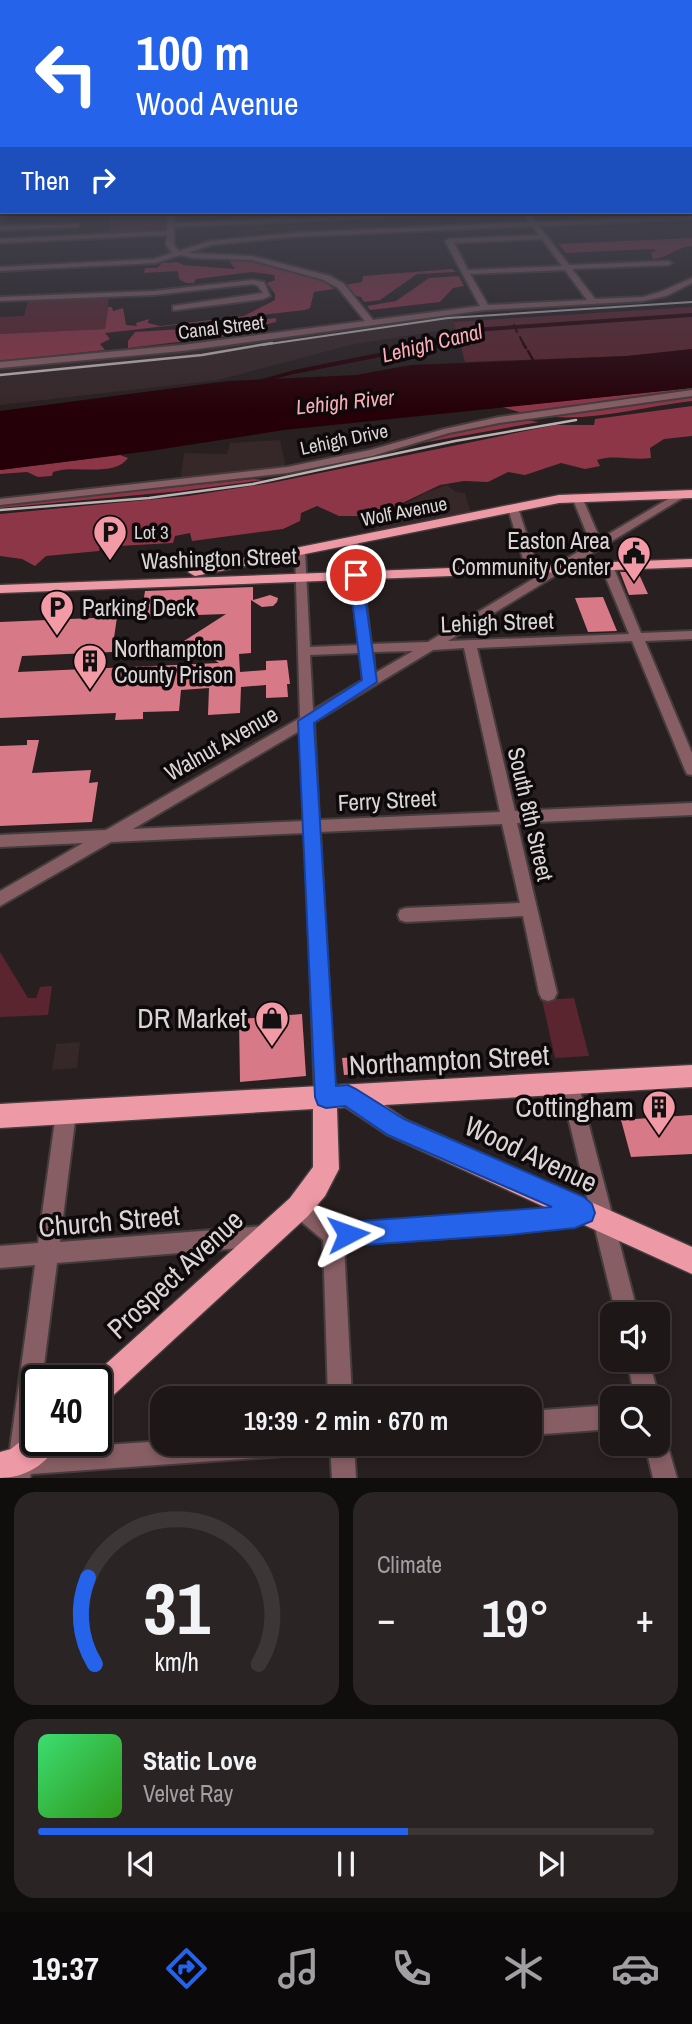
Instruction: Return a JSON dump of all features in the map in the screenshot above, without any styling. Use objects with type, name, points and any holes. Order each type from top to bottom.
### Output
[{"type":"main road","name":"Wolf Avenue","points":[[209,575],[299,552],[577,497],[686,495]]},
{"type":"main road","name":"Washington Street","points":[[0,589],[137,583],[209,575],[300,577],[692,563]]},
{"type":"main road","name":"Northampton Street","points":[[0,1116],[692,1076]]},
{"type":"main road","name":"Prospect Avenue","points":[[112,1377],[299,1207],[316,1187],[326,1169],[337,1097]]},
{"type":"main road","name":"Wood Avenue","points":[[337,1097],[396,1127],[575,1206],[593,1217],[692,1262]]},
{"type":"main road","points":[[12,1469],[26,1456]]},
{"type":"street","points":[[308,273],[327,278],[341,286],[371,323]]},
{"type":"street","points":[[467,273],[485,308]]},
{"type":"street","points":[[571,273],[593,302]]},
{"type":"street","name":"Canal Street","points":[[0,365],[182,348],[485,308],[650,298],[692,280]]},
{"type":"street","points":[[0,299],[154,293],[258,283],[266,295],[176,308]]},
{"type":"street","points":[[229,285],[239,300]]},
{"type":"street","name":"Lehigh Drive","points":[[0,502],[287,470],[372,453],[447,431],[499,420],[692,393]]},
{"type":"street","name":"Walnut Avenue","points":[[0,899],[686,495]]},
{"type":"street","points":[[577,497],[597,546]]},
{"type":"street","points":[[513,508],[532,569]]},
{"type":"street","points":[[352,541],[370,682]]},
{"type":"street","points":[[299,552],[313,827],[337,1097]]},
{"type":"street","points":[[607,566],[692,770]]},
{"type":"street","name":"Lehigh Street","points":[[303,651],[692,635]]},
{"type":"street","name":"South 8th Street","points":[[470,645],[548,993]]},
{"type":"street","name":"Ferry Street","points":[[0,841],[692,809]]},
{"type":"street","points":[[406,915],[529,909]]},
{"type":"street","points":[[569,1083],[593,1217],[623,1302]]},
{"type":"street","points":[[66,1113],[47,1254],[12,1469],[153,1456]]},
{"type":"street","points":[[299,1207],[332,1235],[508,1224],[575,1216],[593,1217]]},
{"type":"street","points":[[332,1235],[339,1386]]},
{"type":"street","name":"Church Street","points":[[0,1257],[265,1236]]},
{"type":"street","points":[[542,1422],[600,1417]]},
{"type":"street","points":[[343,1456],[344,1478]]},
{"type":"street","points":[[660,1456],[665,1478]]},
{"type":"shaded area","points":[[178,273],[244,273],[196,279],[194,283],[179,279]]},
{"type":"shaded area","points":[[259,273],[305,273],[334,289],[314,292],[310,308],[305,310],[105,333],[110,339],[100,344],[105,350],[0,361],[0,334],[105,329],[108,307],[112,307],[113,311],[123,308],[126,325],[137,326],[136,323],[149,319],[148,323],[160,326],[244,316],[275,300],[275,294],[267,283],[275,280],[274,275]]},
{"type":"shaded area","points":[[437,273],[417,274],[380,300],[364,302],[361,297],[352,295],[344,285],[362,282],[363,276]]},
{"type":"shaded area","points":[[459,276],[464,286],[453,288],[440,302],[370,310],[367,306],[396,301],[429,278]]},
{"type":"shaded area","points":[[109,297],[105,329],[0,334],[0,317],[24,316],[28,301]]},
{"type":"shaded area","points":[[692,307],[692,349],[627,356],[465,362],[454,322]]},
{"type":"shaded area","points":[[450,315],[458,328],[354,344],[218,380],[0,405],[0,370],[211,350],[210,347],[199,348]]},
{"type":"shaded area","points":[[276,318],[276,322],[258,326],[252,333],[128,348],[128,341],[135,332],[199,328]]},
{"type":"shaded area","points":[[692,388],[692,391],[523,413],[502,407]]},
{"type":"shaded area","points":[[692,395],[692,401],[605,415],[554,417],[559,412]]},
{"type":"shaded area","points":[[692,406],[692,436],[664,439],[650,448],[651,458],[604,458],[597,460],[600,466],[585,469],[561,463],[525,475],[508,472],[488,482],[464,481],[440,485],[375,516],[339,516],[317,506],[301,513],[300,521],[283,529],[192,541],[190,533],[175,536],[173,543],[100,547],[99,551],[46,556],[35,566],[22,559],[0,556],[0,514],[188,496],[271,483],[555,425],[594,425],[595,419]]},
{"type":"shaded area","points":[[519,419],[539,422],[405,446],[452,432]]},
{"type":"shaded area","points":[[280,440],[286,468],[180,483],[184,453],[227,454],[230,443]]},
{"type":"shaded area","points":[[120,455],[128,458],[113,468],[62,470],[53,472],[52,476],[38,477],[27,472],[0,474],[0,470]]},
{"type":"shaded area","points":[[264,480],[181,491],[0,508],[0,505]]},
{"type":"shaded area","points":[[447,485],[456,492],[465,493],[471,513],[377,533],[373,525],[389,513],[427,492]]},
{"type":"shaded area","points":[[0,952],[28,998],[36,998],[40,987],[52,986],[48,1015],[0,1017]]},
{"type":"shaded area","points":[[574,998],[589,1056],[555,1058],[542,1000]]},
{"type":"shaded area","points":[[80,1042],[77,1068],[52,1070],[56,1044]]},
{"type":"water","name":"Lehigh River","points":[[692,349],[692,388],[284,430],[150,451],[0,470],[0,411],[228,381],[356,375],[411,365],[627,356]]},
{"type":"building","name":"Easton Area Community Center","points":[[620,572],[638,572],[648,594],[629,595]]},
{"type":"building","points":[[253,587],[253,600],[270,595],[278,598],[273,606],[262,607],[251,600],[251,653],[239,654],[240,672],[266,670],[266,661],[287,660],[290,684],[287,684],[288,697],[266,698],[266,685],[241,687],[240,713],[208,715],[209,688],[181,690],[179,711],[143,712],[143,719],[115,720],[116,713],[0,718],[0,622],[117,617],[112,652],[22,656],[18,672],[219,663],[184,641],[226,614],[141,617],[145,591]]},
{"type":"building","points":[[603,597],[617,631],[588,632],[575,598]]},
{"type":"building","points":[[27,740],[39,740],[32,773],[91,770],[89,783],[98,782],[92,822],[0,826],[0,746],[27,745]]},
{"type":"building","name":"DR Market","points":[[302,1014],[306,1076],[240,1082],[239,1019]]},
{"type":"building","points":[[366,1056],[368,1073],[344,1075],[342,1058]]},
{"type":"building","name":"Cottingham","points":[[692,1115],[692,1154],[631,1157],[621,1120]]},
{"type":"waterway","name":"Lehigh Canal","points":[[258,381],[401,351],[473,330],[692,315]]},
{"type":"waterway","name":"Lehigh Canal","points":[[514,325],[517,332]]},
{"type":"waterway","points":[[520,337],[523,343]]},
{"type":"waterway","points":[[523,343],[526,348]]},
{"type":"waterway","points":[[528,351],[533,360]]},
{"type":"railway","points":[[262,345],[448,318],[692,302]]},
{"type":"railway","points":[[0,375],[202,355],[272,343]]},
{"type":"railway","points":[[0,510],[149,498],[253,484],[455,441],[576,420]]},
{"type":"place","name":"Lot 3","points":[[110,562]]},
{"type":"place","name":"Easton Area Community Center","points":[[634,583]]},
{"type":"place","name":"Parking Deck","points":[[57,637]]},
{"type":"place","name":"Northampton County Prison","points":[[90,691]]},
{"type":"place","name":"DR Market","points":[[272,1048]]},
{"type":"place","name":"Cottingham","points":[[659,1137]]},
{"type":"route","points":[[348,1234],[508,1224],[583,1213],[575,1206],[396,1127],[375,1116],[348,1096],[326,1097],[306,721],[370,682],[356,575]]}]
